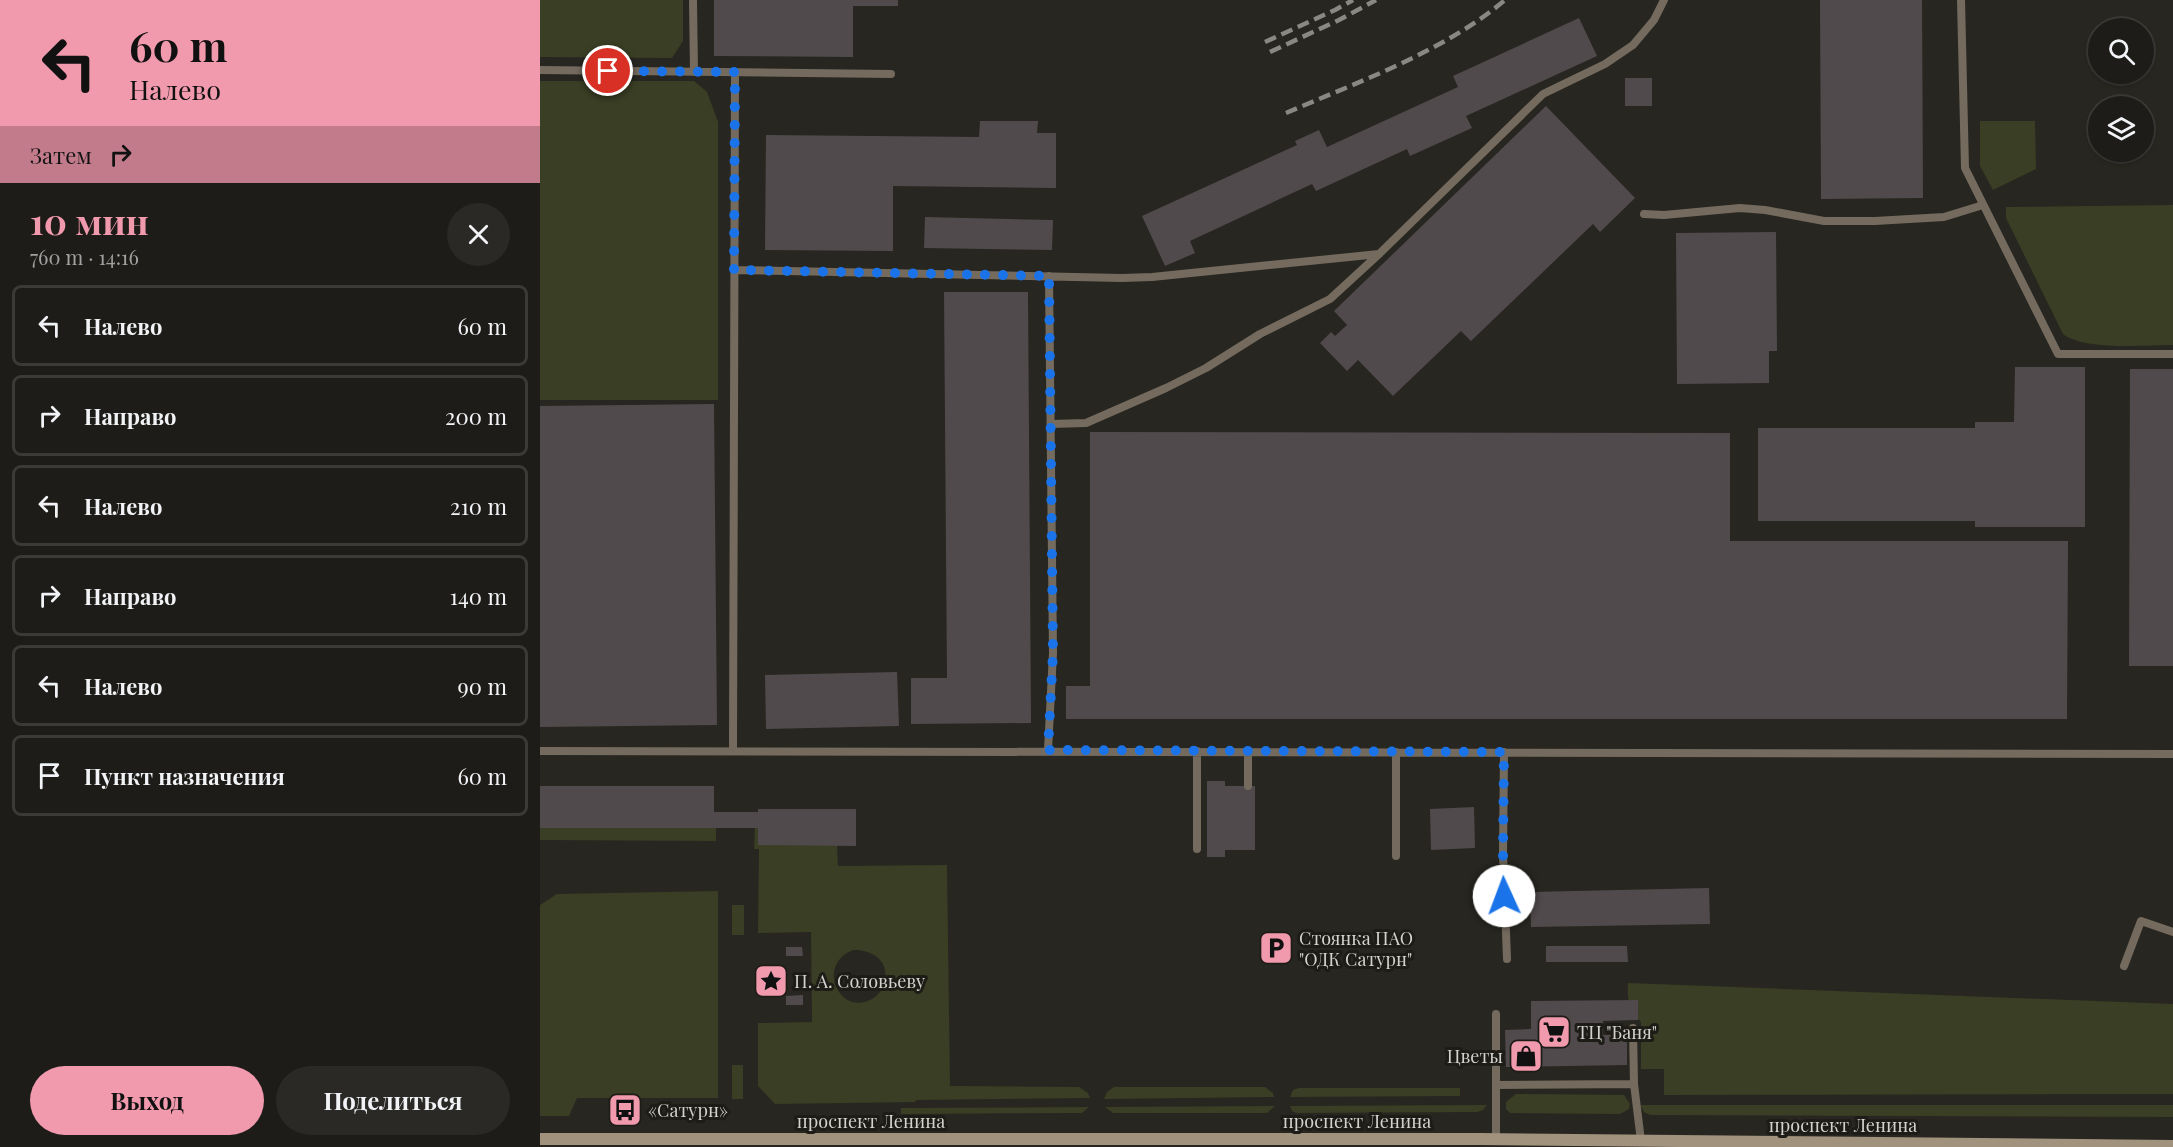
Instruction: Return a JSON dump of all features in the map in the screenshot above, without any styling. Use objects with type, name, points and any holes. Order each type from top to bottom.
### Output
[{"type":"main road","name":"проспект Ленина","points":[[540,1139],[733,1143],[1496,1140],[1539,1143],[1641,1141],[1854,1145],[2173,1146]]},
{"type":"lane","points":[[693,0],[694,72]]},
{"type":"lane","points":[[1051,424],[1086,423],[1166,388],[1206,368],[1260,334],[1330,299],[1543,94],[1605,64],[1633,45],[1654,20],[1664,0]]},
{"type":"lane","points":[[1961,0],[1965,168],[2058,354],[2173,354]]},
{"type":"lane","points":[[540,70],[891,74]]},
{"type":"lane","points":[[734,750],[735,72]]},
{"type":"lane","points":[[1644,214],[1664,215],[1740,208],[1765,210],[1824,221],[1875,221],[1944,217],[1983,205]]},
{"type":"lane","points":[[734,270],[1152,277],[1379,254]]},
{"type":"lane","points":[[1048,750],[1053,653],[1049,276]]},
{"type":"lane","points":[[540,751],[1048,750],[2173,754]]},
{"type":"lane","points":[[1197,751],[1197,849]]},
{"type":"lane","points":[[1248,751],[1248,786]]},
{"type":"lane","points":[[1396,752],[1396,856]]},
{"type":"lane","points":[[1504,752],[1503,854],[1507,959]]},
{"type":"lane","points":[[2124,966],[2141,921],[2173,932]]},
{"type":"lane","points":[[1496,1014],[1496,1140]]},
{"type":"lane","points":[[1633,1028],[1634,1084],[1641,1141]]},
{"type":"lane","points":[[1496,1085],[1634,1084]]},
{"type":"green space","points":[[540,0],[683,0],[683,41],[672,58],[540,57]]},
{"type":"green space","points":[[540,81],[694,81],[707,92],[718,122],[718,400],[540,400]]},
{"type":"green space","points":[[1980,121],[2035,121],[2036,169],[1993,190],[1980,166]]},
{"type":"green space","points":[[2173,205],[2173,345],[2100,345],[2086,343],[2063,334],[2006,218],[2006,207]]},
{"type":"green space","points":[[540,828],[716,828],[716,841],[540,840]]},
{"type":"green space","points":[[755,828],[758,828],[758,845],[837,845],[838,866],[947,865],[950,1086],[1079,1087],[1088,1093],[1090,1098],[775,1104],[758,1086],[758,1023],[812,1022],[811,932],[758,933],[759,849],[754,849]],"holes":[[[853,950],[860,950],[877,957],[886,973],[884,986],[879,993],[872,999],[860,1003],[850,1001],[842,995],[836,987],[834,977],[835,967],[842,957]]]},
{"type":"green space","points":[[718,891],[718,1098],[577,1098],[569,1116],[540,1116],[540,905],[557,894]]},
{"type":"green space","points":[[732,905],[744,905],[744,935],[732,935]]},
{"type":"green space","points":[[1628,983],[2173,1004],[2173,1094],[1664,1095],[1664,1069],[1641,1069],[1641,1022],[1630,1004]]},
{"type":"green space","points":[[732,1065],[743,1065],[743,1099],[732,1099]]},
{"type":"green space","points":[[1114,1087],[1265,1087],[1273,1093],[1274,1097],[1104,1099],[1107,1092]]},
{"type":"green space","points":[[1299,1088],[1460,1088],[1460,1096],[1290,1097],[1293,1090]]},
{"type":"green space","points":[[1516,1094],[1624,1095],[1630,1104],[1629,1109],[1620,1114],[1510,1113],[1506,1109],[1506,1102]]},
{"type":"green space","points":[[1487,1105],[1483,1110],[1477,1112],[1296,1113],[1290,1106]]},
{"type":"green space","points":[[1640,1105],[2173,1105],[2173,1117],[1650,1115],[1644,1112]]},
{"type":"green space","points":[[1275,1106],[1267,1113],[1113,1113],[1105,1107]]},
{"type":"green space","points":[[1089,1107],[1082,1113],[901,1114],[901,1108]]},
{"type":"building","points":[[714,0],[898,0],[898,6],[853,6],[853,57],[714,56]]},
{"type":"building","points":[[1820,0],[1922,0],[1923,198],[1821,199]]},
{"type":"building","points":[[1579,18],[1597,56],[1466,116],[1472,128],[1410,156],[1407,149],[1316,191],[1312,184],[1190,241],[1195,253],[1165,266],[1142,216],[1297,145],[1295,141],[1319,130],[1327,147],[1458,87],[1453,76]]},
{"type":"building","points":[[1625,78],[1652,78],[1652,106],[1625,106]]},
{"type":"building","points":[[1546,106],[1635,198],[1600,232],[1593,224],[1471,341],[1461,331],[1393,396],[1358,360],[1347,371],[1320,343],[1331,332],[1335,336],[1347,325],[1334,311]]},
{"type":"building","points":[[980,121],[1038,121],[1037,133],[1056,133],[1056,188],[893,186],[893,251],[765,250],[766,135],[979,137]]},
{"type":"building","points":[[925,217],[1053,220],[1052,250],[924,248]]},
{"type":"building","points":[[1776,232],[1777,351],[1769,351],[1769,383],[1677,384],[1676,233]]},
{"type":"building","points":[[944,292],[1028,292],[1031,723],[911,724],[911,678],[947,678]]},
{"type":"building","points":[[2015,367],[2085,367],[2085,527],[1975,527],[1975,521],[1758,521],[1758,428],[1975,428],[1975,422],[2014,422]]},
{"type":"building","points":[[2130,369],[2173,369],[2173,666],[2129,666]]},
{"type":"building","points":[[714,404],[717,725],[540,727],[540,406]]},
{"type":"building","points":[[1090,432],[1730,433],[1730,541],[2068,541],[2067,719],[1066,719],[1066,686],[1090,686]]},
{"type":"building","points":[[897,672],[899,726],[766,729],[765,675]]},
{"type":"building","points":[[1207,781],[1225,781],[1225,786],[1255,786],[1255,850],[1225,850],[1225,857],[1207,857]]},
{"type":"building","points":[[540,786],[714,786],[714,812],[758,812],[758,809],[856,809],[856,846],[758,845],[758,828],[540,828]]},
{"type":"building","points":[[1474,807],[1475,848],[1431,850],[1430,809]]},
{"type":"building","points":[[1709,888],[1710,924],[1531,927],[1530,892]]},
{"type":"building","points":[[1546,946],[1627,946],[1628,962],[1546,962]]},
{"type":"building","points":[[786,947],[802,947],[803,956],[786,956]]},
{"type":"building","points":[[803,995],[803,1005],[786,1005],[786,996]]},
{"type":"building","name":"ТЦ \"Баня\"","points":[[1638,1000],[1638,1020],[1603,1021],[1603,1035],[1627,1035],[1627,1065],[1506,1067],[1505,1030],[1531,1029],[1531,1001]]},
{"type":"railway","points":[[1265,42],[1353,0]]},
{"type":"railway","points":[[1270,52],[1376,0]]},
{"type":"railway","points":[[1286,113],[1428,50],[1456,35],[1505,0]]},
{"type":"place","name":"Стоянка ПАО \"ОДК Сатурн\"","points":[[1276,948]]},
{"type":"place","name":"П. А. Соловьеву","points":[[771,981]]},
{"type":"place","name":"ТЦ \"Баня\"","points":[[1554,1032]]},
{"type":"place","name":"Цветы","points":[[1526,1056]]},
{"type":"place","name":"«Сатурн»","points":[[625,1110]]},
{"type":"route","points":[[608,71],[735,72],[734,270],[1049,276],[1053,653],[1048,750],[1504,752],[1504,896]]}]
